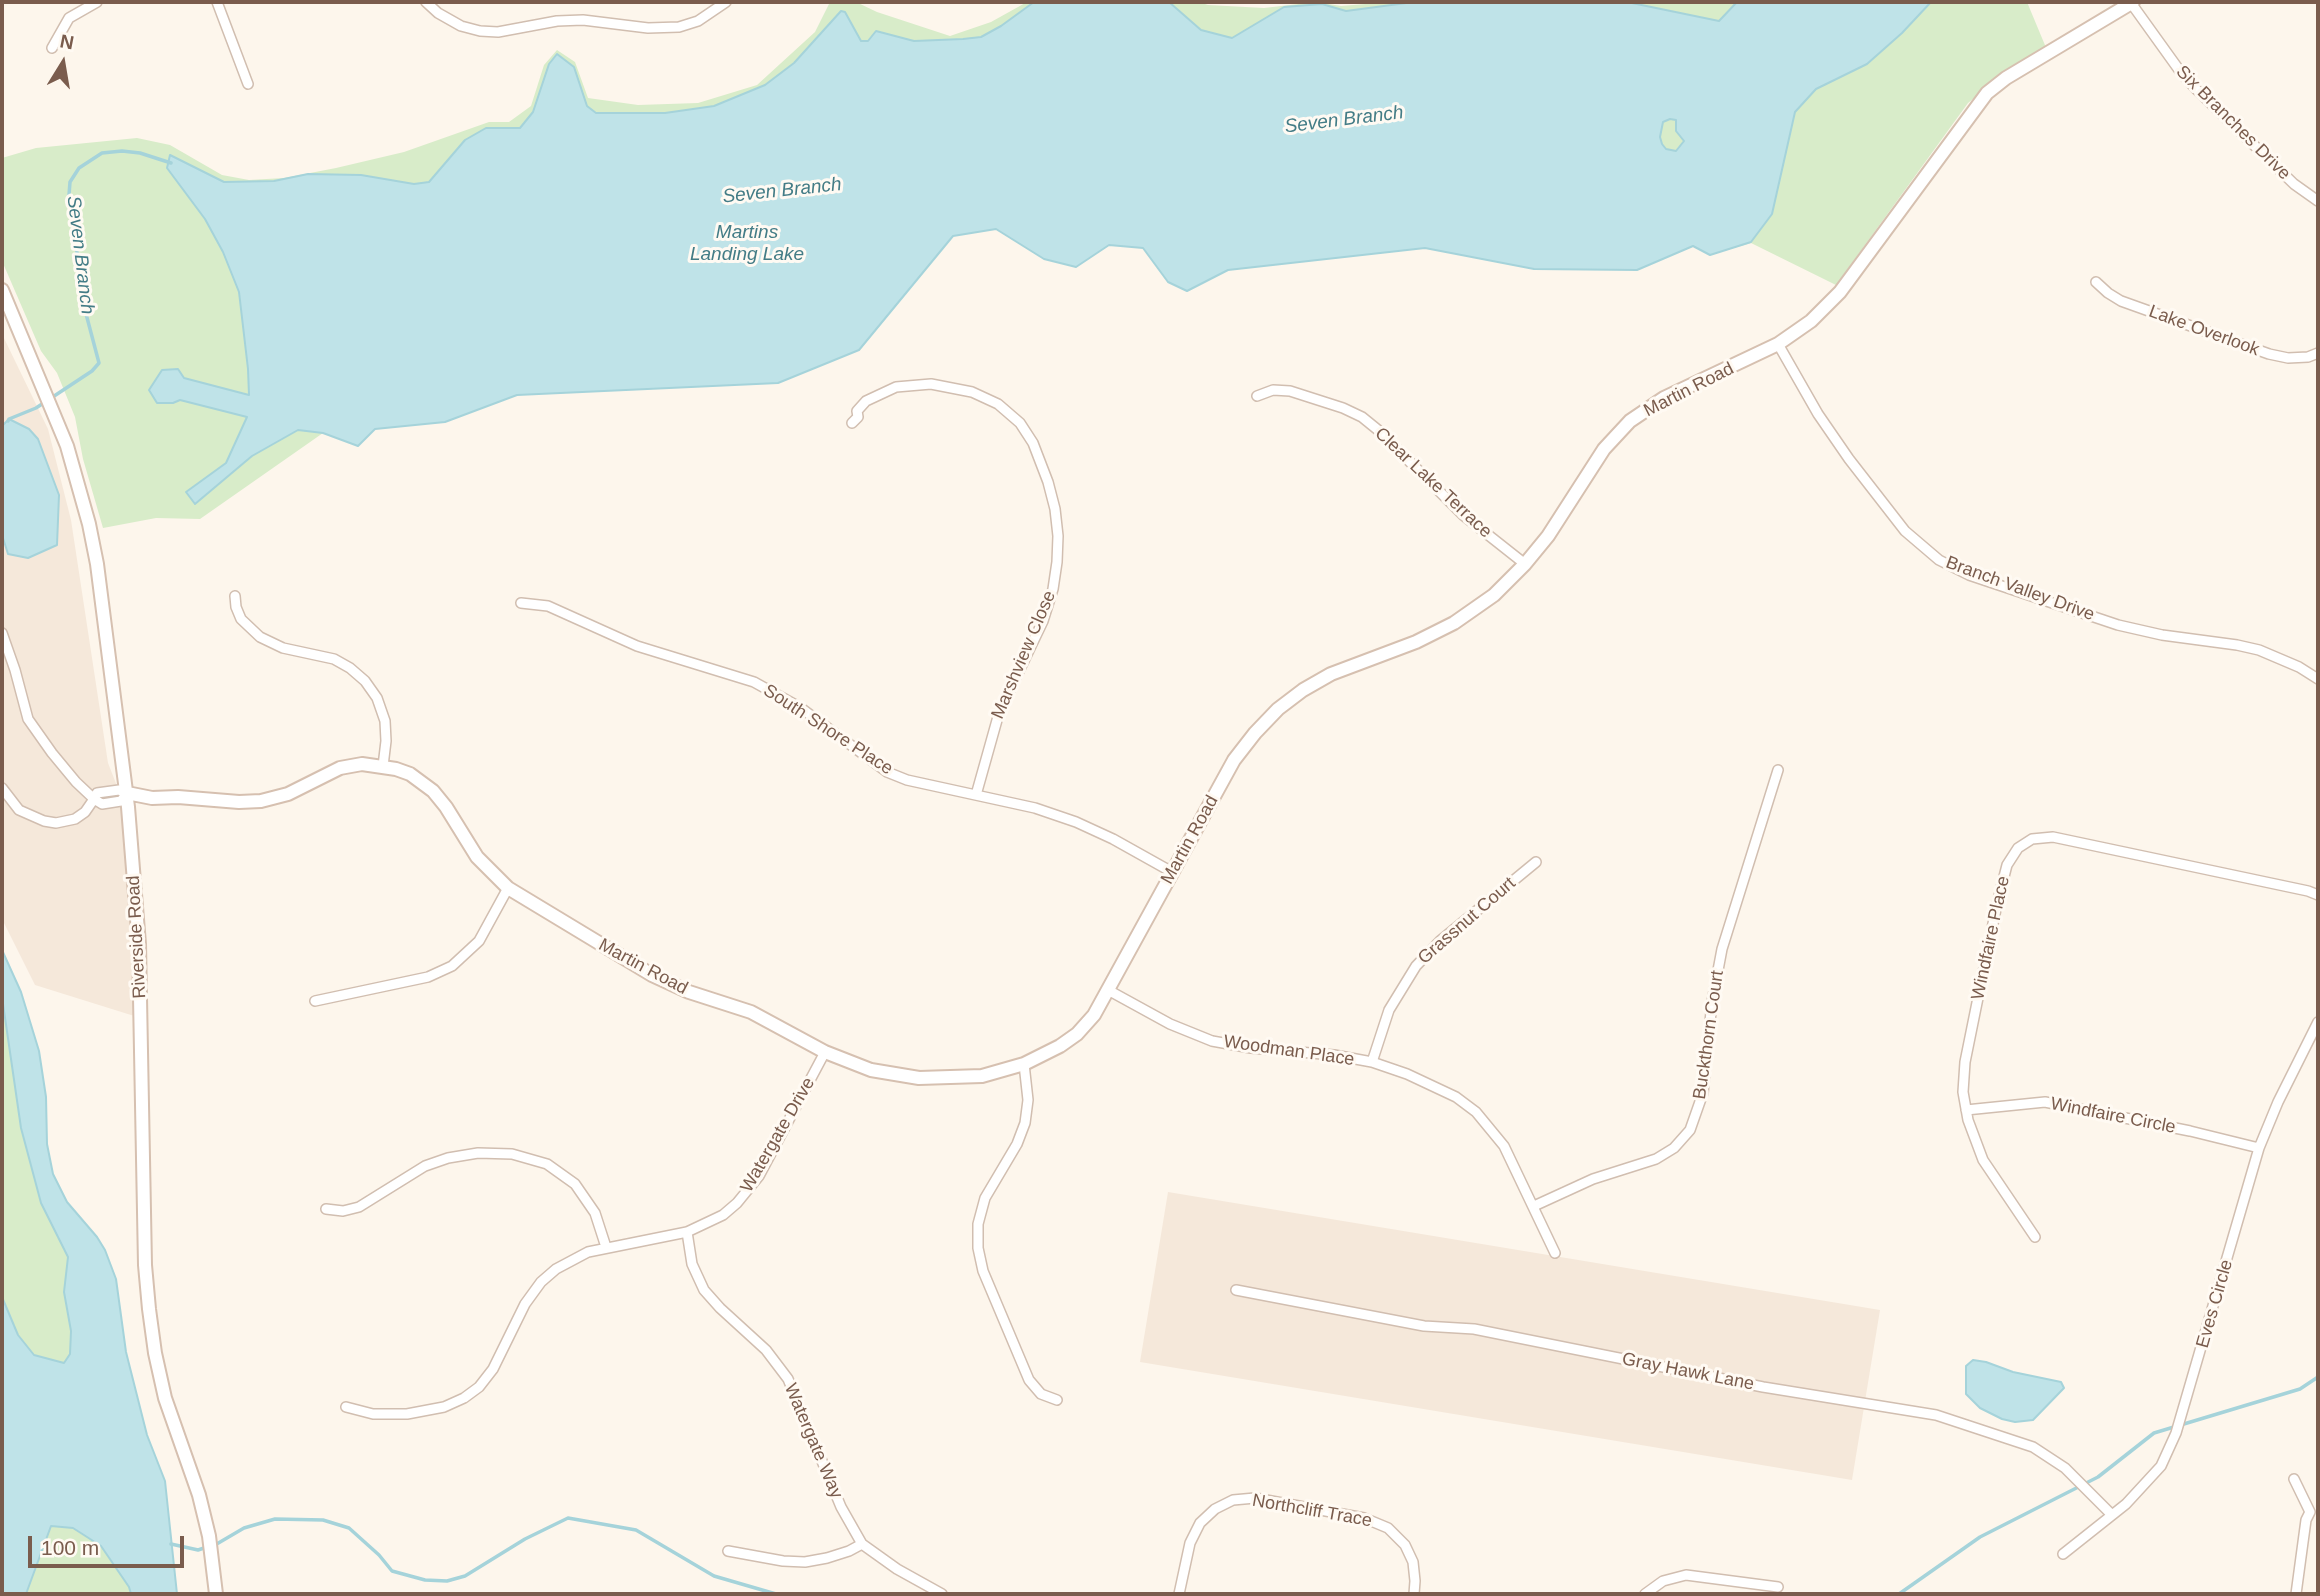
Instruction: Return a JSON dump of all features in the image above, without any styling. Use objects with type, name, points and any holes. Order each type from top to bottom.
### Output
[{"type":"street","points":[[52,48],[69,18],[97,2]]},
{"type":"street","points":[[217,2],[248,84]]},
{"type":"street","points":[[426,2],[438,13],[461,26],[498,32],[557,21],[583,20],[648,28],[679,27],[698,21],[726,2]]},
{"type":"street","name":"Six Branches Drive","points":[[2132,2],[2182,75],[2294,184],[2318,201]]},
{"type":"street","name":"Martin Road","points":[[127,793],[152,798],[261,801],[288,794],[341,768],[362,764],[383,766],[410,775],[433,791],[477,857],[508,888],[652,975],[689,992],[751,1012],[825,1052],[871,1070],[919,1078],[982,1076],[1024,1065],[1077,1034],[1094,1015],[1234,760],[1278,709],[1331,674],[1416,642],[1454,623],[1493,595],[1525,564],[1548,536],[1604,449],[1630,421],[1664,398],[1778,344],[1811,321],[1840,292],[1987,93],[2006,78],[2132,2]]},
{"type":"street","name":"Lake Overlook","points":[[2096,282],[2121,300],[2269,354],[2288,358],[2308,357],[2318,353]]},
{"type":"street","name":"Riverside Road","points":[[2,290],[62,433],[79,483],[97,564],[127,793],[139,944],[145,1265],[149,1309],[165,1398],[209,1536],[216,1594]]},
{"type":"street","name":"Branch Valley Drive","points":[[1778,344],[1818,414],[1849,459],[1905,531],[1939,560],[1969,575],[2118,625],[2162,635],[2259,650],[2299,667],[2318,679]]},
{"type":"street","name":"Marshview Close","points":[[852,424],[858,417],[857,411],[866,401],[896,387],[931,384],[972,392],[998,404],[1020,423],[1032,443],[1048,482],[1058,536],[1053,589],[1042,621],[999,713],[976,795]]},
{"type":"street","name":"Clear Lake Terrace","points":[[1257,396],[1273,390],[1290,390],[1362,417],[1463,515],[1525,564]]},
{"type":"street","points":[[235,596],[241,619],[260,637],[283,648],[334,659],[365,681],[377,698],[385,721],[383,766]]},
{"type":"street","name":"South Shore Place","points":[[522,603],[548,606],[637,646],[754,682],[801,708],[887,772],[907,780],[1035,808],[1076,822],[1172,872]]},
{"type":"street","points":[[2,633],[28,719],[52,754],[94,799]]},
{"type":"street","name":"Buckthorn Court","points":[[1534,1206],[1593,1179],[1656,1159],[1674,1148],[1690,1130],[1703,1093],[1712,1002],[1722,949],[1778,770]]},
{"type":"street","points":[[2,788],[19,810],[44,821],[57,823],[75,819],[85,812],[97,793],[119,790],[127,793]]},
{"type":"street","name":"Windfaire Place","points":[[2035,1237],[1983,1160],[1966,1110],[1963,1092],[1965,1062],[1997,904],[2007,865],[2018,848],[2032,839],[2053,837],[2318,895]]},
{"type":"street","name":"Grassnut Court","points":[[1372,1062],[1389,1010],[1416,966],[1440,941],[1536,862]]},
{"type":"street","points":[[315,1001],[428,977],[452,966],[480,941],[508,888]]},
{"type":"street","name":"Woodman Place","points":[[1108,990],[1170,1024],[1212,1041],[1372,1062],[1407,1074],[1456,1097],[1476,1112],[1504,1146],[1555,1253]]},
{"type":"street","name":"Eves Circle","points":[[2063,1554],[2126,1504],[2161,1466],[2176,1433],[2259,1147],[2318,1022]]},
{"type":"street","name":"Watergate Drive","points":[[346,1407],[373,1413],[407,1414],[444,1407],[464,1398],[479,1387],[493,1369],[525,1304],[541,1282],[570,1259],[606,1247],[687,1232],[723,1215],[750,1190],[825,1052]]},
{"type":"street","points":[[1024,1065],[1028,1100],[1025,1123],[1017,1144],[985,1198],[978,1224],[978,1248],[983,1271],[1030,1380],[1041,1394],[1057,1400]]},
{"type":"street","name":"Windfaire Circle","points":[[1966,1110],[2045,1102],[2259,1147]]},
{"type":"street","points":[[326,1209],[343,1211],[359,1207],[425,1166],[448,1158],[478,1153],[512,1154],[547,1164],[575,1184],[595,1213],[606,1247]]},
{"type":"street","name":"Watergate Way","points":[[687,1232],[692,1264],[704,1290],[766,1350],[788,1379],[841,1507],[862,1544],[897,1569],[942,1594]]},
{"type":"street","name":"Gray Hawk Lane","points":[[1236,1290],[1424,1326],[1474,1329],[1763,1387],[1936,1415],[2034,1447],[2065,1468],[2112,1516]]},
{"type":"street","points":[[2294,1479],[2314,1511],[2306,1520],[2296,1594]]},
{"type":"street","name":"Northcliff Trace","points":[[1179,1594],[1190,1543],[1200,1523],[1216,1509],[1233,1500],[1255,1498],[1364,1518],[1388,1528],[1405,1545],[1413,1562],[1414,1594]]},
{"type":"street","points":[[728,1551],[783,1561],[805,1562],[827,1558],[862,1544]]},
{"type":"street","points":[[1645,1594],[1663,1581],[1686,1575],[1778,1587]]},
{"type":"shaded area","points":[[2,334],[48,429],[71,520],[108,763],[126,809],[147,1020],[35,985],[2,919]]},
{"type":"shaded area","points":[[1168,1192],[1880,1310],[1852,1480],[1140,1362]]},
{"type":"green space","name":"Martins Landing Lake","points":[[830,2],[856,2],[877,12],[950,36],[991,22],[1027,2],[1199,2],[1208,5],[1264,8],[1316,2],[1341,6],[1390,2],[2027,2],[2047,50],[2010,68],[1968,103],[1836,285],[1751,243],[1710,255],[1693,246],[1637,270],[1534,269],[1425,248],[1228,270],[1187,291],[1168,282],[1143,248],[1109,245],[1076,267],[1044,259],[996,229],[953,236],[859,350],[778,383],[517,395],[445,422],[375,429],[358,446],[323,433],[200,519],[156,518],[103,528],[83,459],[75,417],[57,373],[41,351],[2,261],[2,158],[36,148],[137,138],[170,145],[222,175],[249,180],[284,178],[336,168],[404,152],[489,122],[509,122],[531,106],[544,65],[557,50],[575,62],[588,98],[638,105],[698,103],[757,85],[815,32]]},
{"type":"green space","points":[[2,997],[21,1128],[41,1203],[68,1257],[64,1292],[71,1331],[70,1354],[64,1363],[34,1355],[18,1335],[2,1297]]},
{"type":"green space","points":[[50,1526],[73,1528],[101,1546],[131,1594],[26,1594]]},
{"type":"water","name":"Martins Landing Lake","points":[[1034,2],[1169,2],[1201,30],[1232,38],[1284,7],[1322,4],[1346,11],[1414,2],[1627,2],[1719,21],[1737,2],[1931,2],[1867,64],[1816,89],[1795,112],[1772,214],[1751,242],[1710,255],[1693,246],[1637,270],[1534,269],[1425,248],[1228,270],[1187,291],[1168,282],[1143,248],[1109,245],[1076,267],[1044,259],[996,229],[953,236],[859,350],[778,383],[517,395],[445,422],[375,429],[358,446],[323,433],[298,430],[252,456],[195,504],[186,492],[226,463],[247,417],[180,400],[157,403],[149,390],[162,370],[178,369],[184,378],[249,395],[248,369],[239,292],[223,252],[205,219],[167,168],[170,155],[224,182],[274,181],[308,174],[361,175],[414,184],[429,182],[465,140],[486,128],[520,128],[533,112],[549,64],[557,54],[574,67],[587,106],[596,113],[665,113],[714,106],[765,85],[794,63],[841,11],[845,12],[861,41],[868,41],[876,31],[914,41],[963,39],[981,37]],"holes":[[[1676,120],[1676,131],[1684,141],[1676,151],[1666,149],[1660,137],[1663,122]]]},
{"type":"water","points":[[9,419],[29,429],[38,439],[59,495],[57,545],[28,558],[8,554],[2,535],[2,426]]},
{"type":"water","points":[[2,950],[21,992],[39,1051],[46,1097],[47,1144],[53,1174],[67,1202],[105,1250],[116,1279],[126,1352],[147,1435],[165,1481],[177,1594],[131,1594],[101,1546],[73,1528],[51,1526],[26,1594],[2,1594],[2,1297],[18,1335],[34,1355],[64,1363],[70,1354],[71,1331],[64,1292],[68,1257],[41,1203],[21,1128],[2,997]]},
{"type":"water","points":[[1973,1360],[2061,1382],[2064,1388],[2033,1420],[2015,1422],[2002,1419],[1980,1408],[1966,1394],[1966,1366]]},
{"type":"waterway","name":"Seven Branch","points":[[8,421],[36,408],[92,371],[99,363],[85,310],[69,195],[70,182],[79,168],[102,153],[140,153],[171,163]]},
{"type":"waterway","points":[[1899,1594],[1980,1537],[2098,1477],[2154,1433],[2300,1389],[2318,1377]]},
{"type":"waterway","points":[[215,1545],[244,1528],[275,1519],[323,1520],[349,1528],[379,1555],[392,1571],[425,1580],[447,1581],[465,1576],[525,1539],[568,1518],[636,1530],[714,1576],[776,1594]]},
{"type":"waterway","points":[[171,1544],[198,1550],[207,1547]]}]
